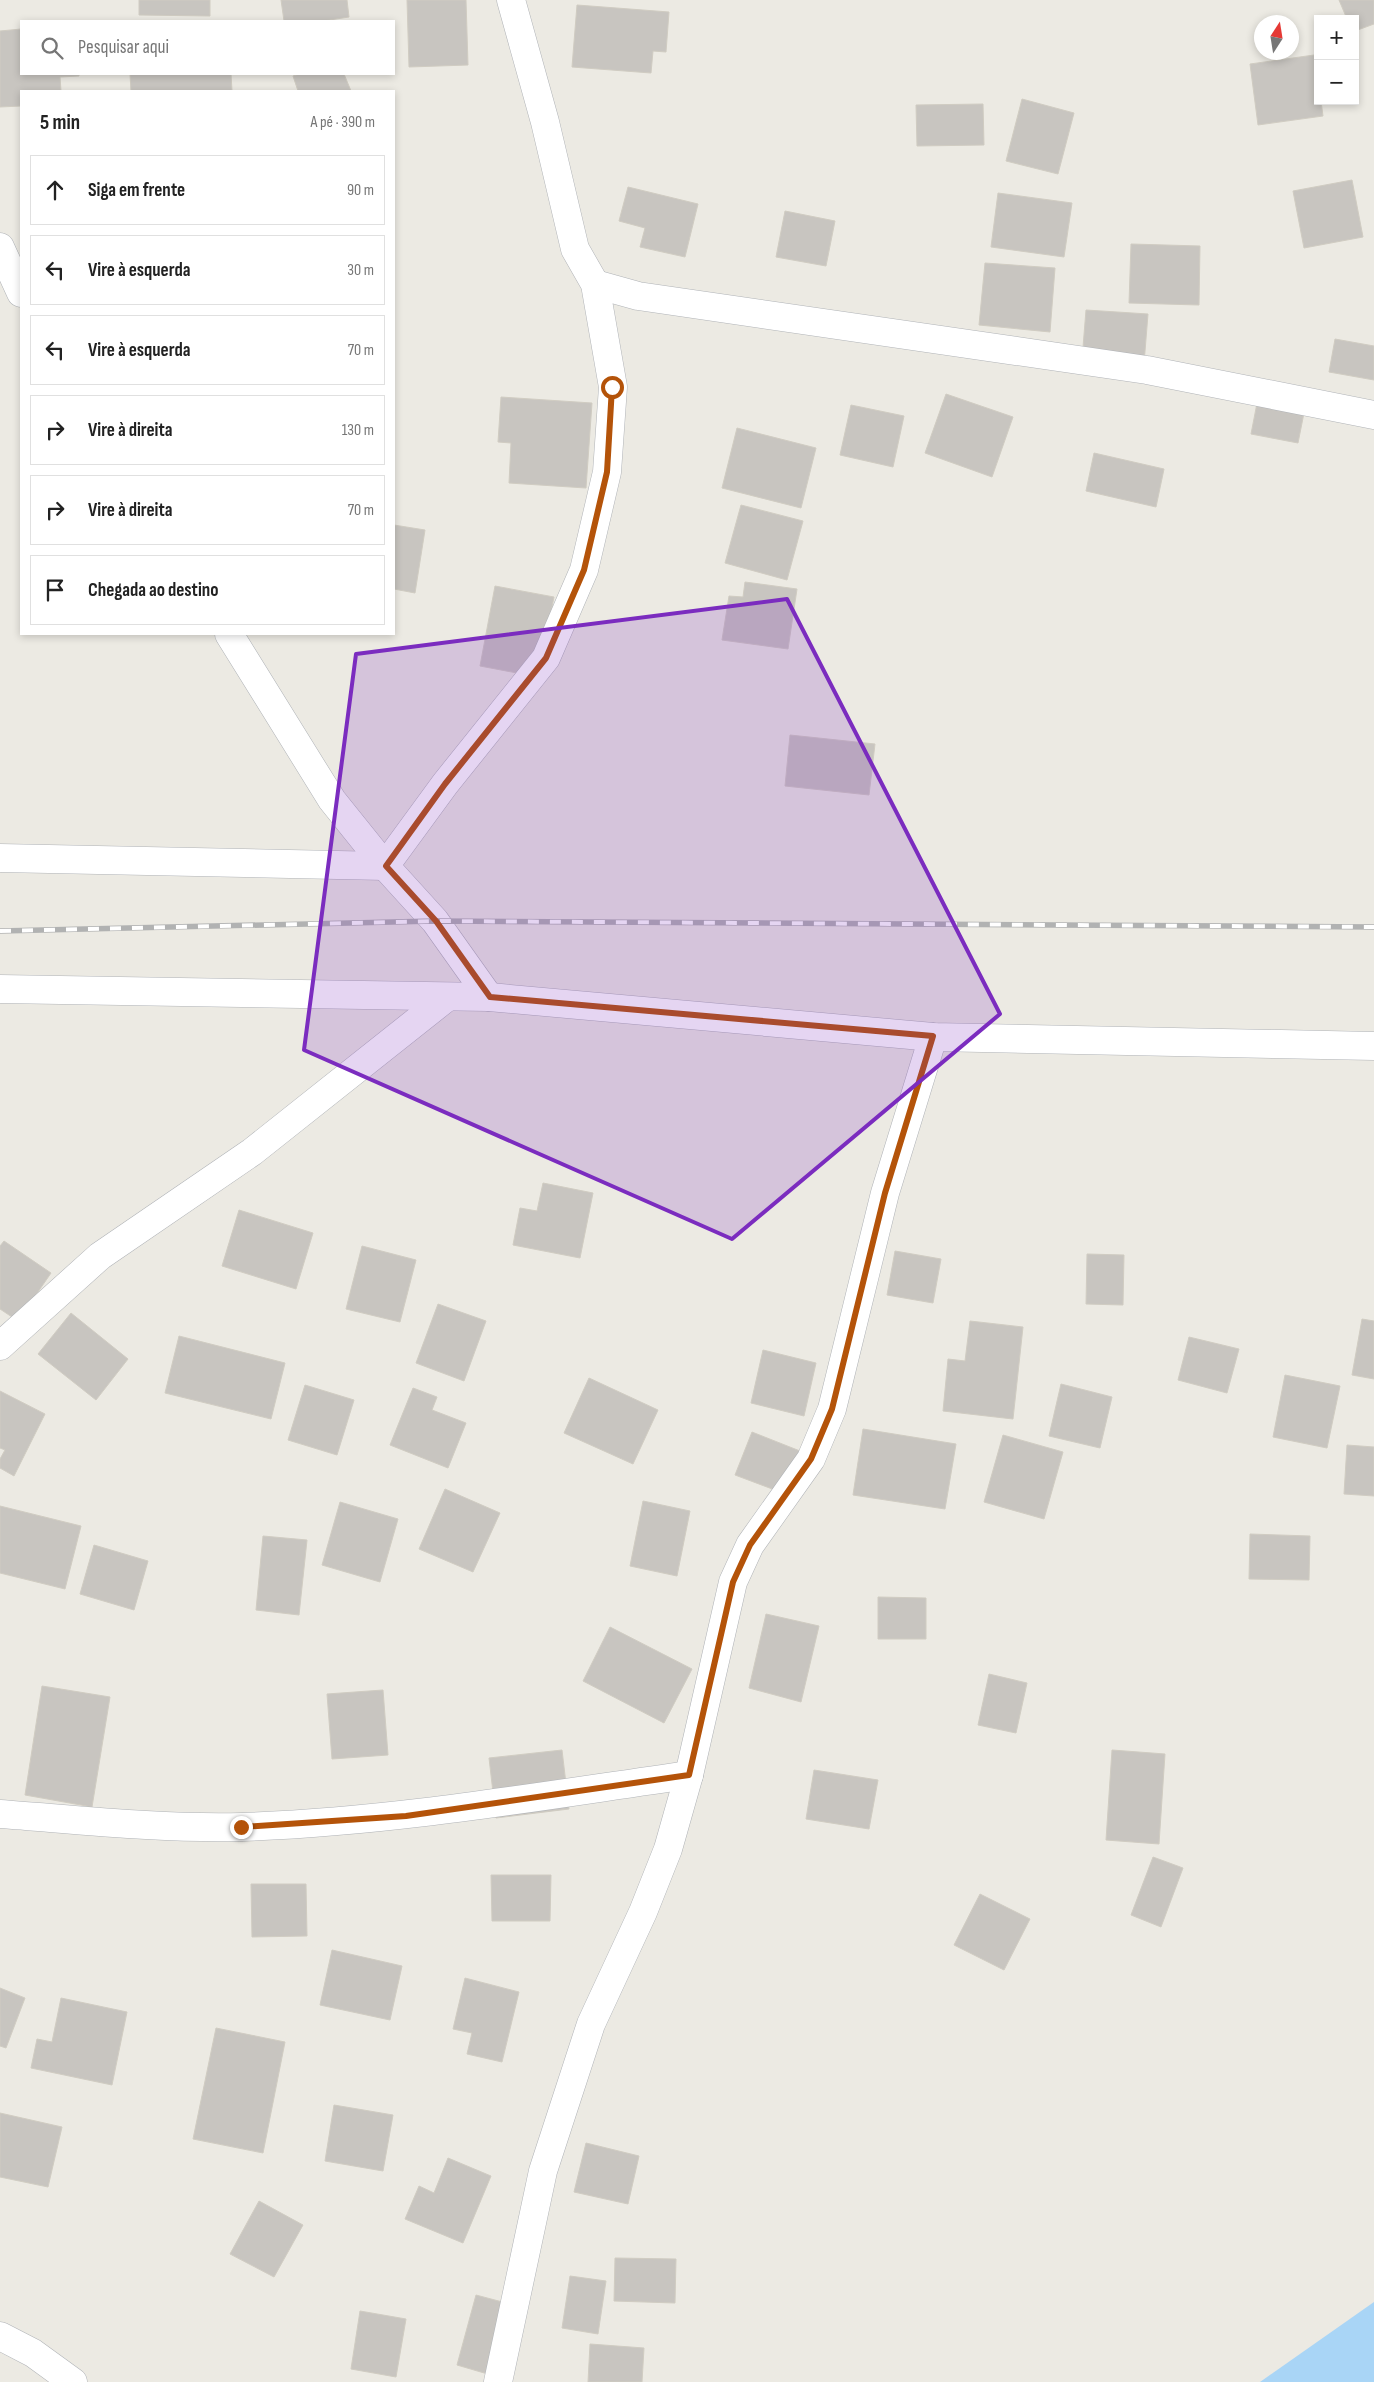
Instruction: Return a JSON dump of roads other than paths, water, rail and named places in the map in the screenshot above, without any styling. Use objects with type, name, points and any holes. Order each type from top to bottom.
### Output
[{"type":"street","points":[[386,866],[445,784],[546,658],[584,570],[607,472],[612,387],[595,284],[575,249],[545,122],[511,0]]},
{"type":"street","points":[[0,247],[20,291]]},
{"type":"street","points":[[595,284],[638,296],[1147,370],[1374,415]]},
{"type":"street","points":[[230,635],[332,800],[386,866],[436,921],[490,997]]},
{"type":"street","points":[[0,858],[386,866]]},
{"type":"street","points":[[0,989],[446,998],[490,997],[933,1036],[1374,1046]]},
{"type":"street","points":[[0,1346],[100,1256],[252,1152],[446,998]]},
{"type":"street","points":[[498,2382],[544,2171],[591,2024],[643,1912],[668,1849],[689,1775],[733,1582],[750,1545],[811,1459],[832,1409],[885,1193],[933,1036]]},
{"type":"street","points":[[0,1814],[114,1823],[241,1827],[406,1816],[689,1775]]},
{"type":"street","points":[[0,2336],[33,2353],[73,2382]]},
{"type":"water","points":[[1374,2302],[1374,2382],[1260,2382]]},
{"type":"railway","points":[[0,931],[435,921],[1374,927]]}]
